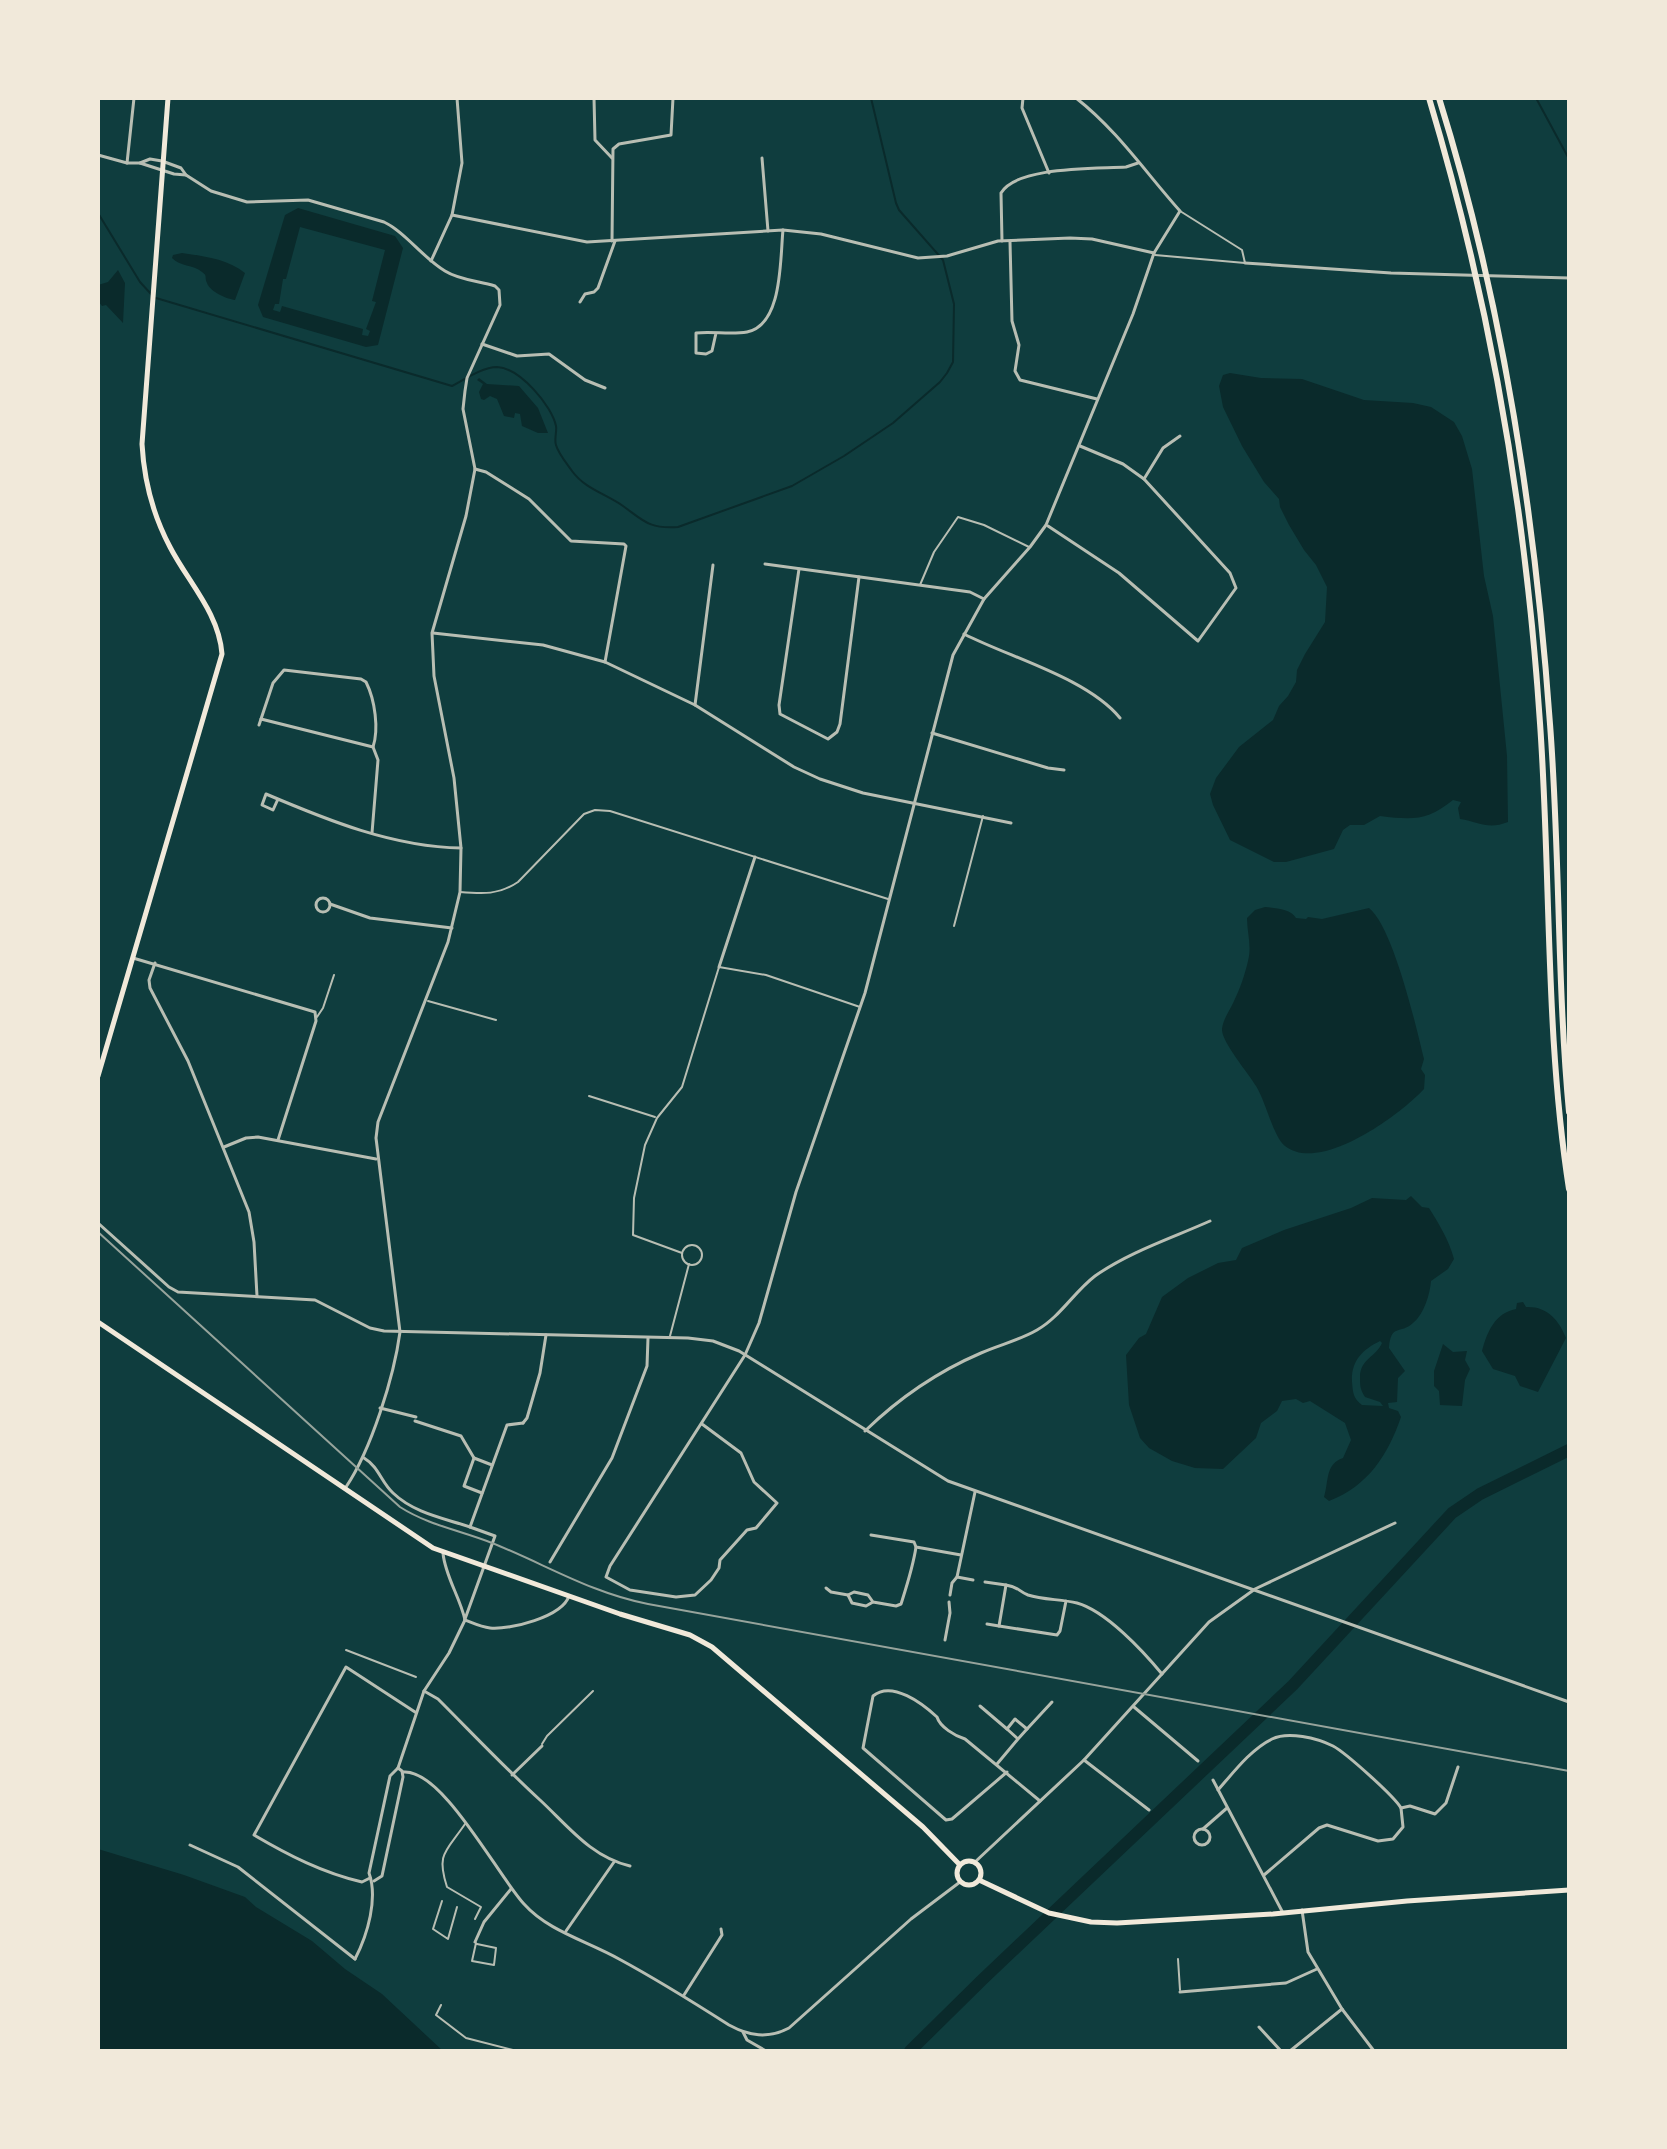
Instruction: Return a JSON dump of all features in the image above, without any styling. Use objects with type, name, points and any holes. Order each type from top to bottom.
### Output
[{"type":"highway","points":[[1429,98],[1482,298],[1524,543],[1541,727],[1556,1069],[1561,1140],[1569,1189]]},
{"type":"highway","points":[[1439,98],[1491,298],[1514,420],[1532,542],[1551,726],[1569,1112]]},
{"type":"main road","points":[[98,1076],[222,654],[217,627],[168,544],[154,512],[144,475],[142,444],[168,98]]},
{"type":"main road","points":[[98,1322],[443,1553],[568,1600],[690,1635],[712,1647],[923,1827],[960,1865]]},
{"type":"main road","points":[[967,1861],[975,1862],[981,1871],[979,1880],[971,1885],[960,1882],[957,1873],[960,1865],[967,1861]]},
{"type":"main road","points":[[979,1880],[1037,1909],[1061,1917],[1117,1923],[1569,1890]]},
{"type":"street","points":[[127,163],[134,98]]},
{"type":"street","points":[[431,261],[452,215],[462,163],[457,98]]},
{"type":"street","points":[[594,98],[595,140],[612,158]]},
{"type":"street","points":[[580,302],[585,294],[598,288],[614,241],[613,149],[619,144],[671,135],[673,98]]},
{"type":"street","points":[[1023,98],[1022,108],[1049,173]]},
{"type":"street","points":[[702,1424],[741,1453],[754,1482],[777,1503],[756,1528],[747,1530],[720,1560],[711,1580],[695,1595],[676,1597],[636,1591],[606,1577],[610,1566],[745,1355],[764,1311],[796,1192],[860,1007],[950,665],[984,599],[1046,525],[1133,314],[1154,254],[1180,211],[1140,162],[1093,111],[1076,98]]},
{"type":"street","points":[[98,155],[186,175]]},
{"type":"street","points":[[762,158],[768,231]]},
{"type":"street","points":[[140,163],[150,159],[162,161],[181,168],[186,175],[211,191],[247,202],[308,200],[384,222],[398,230],[448,273],[486,283],[499,290],[500,305],[467,378],[463,409],[475,469],[466,516],[432,633],[434,676],[452,765],[461,848],[460,892],[452,928],[378,1122],[376,1159],[400,1332],[364,1458],[346,1488]]},
{"type":"street","points":[[1002,241],[1001,193],[1014,180],[1049,173],[1126,167],[1140,162]]},
{"type":"street","points":[[452,215],[587,242],[783,230],[821,234],[918,258],[947,256],[1002,241],[1092,239],[1154,254]]},
{"type":"street","points":[[716,333],[712,351],[696,353],[696,333],[750,332],[760,327],[770,314],[776,296],[783,230]]},
{"type":"street","points":[[1010,242],[1012,321],[1019,345],[1015,368],[1017,376],[1020,380],[1098,399]]},
{"type":"street","points":[[1245,263],[1469,276],[1569,278]]},
{"type":"street","points":[[482,344],[517,356],[549,354],[585,380],[605,388]]},
{"type":"street","points":[[1144,479],[1163,448],[1180,436]]},
{"type":"street","points":[[1046,525],[1119,573],[1198,641],[1234,593],[1236,583],[1230,573],[1144,479],[1123,464],[1080,446]]},
{"type":"street","points":[[475,469],[486,472],[529,499],[571,541],[626,546],[605,662]]},
{"type":"street","points":[[765,564],[970,592],[984,599]]},
{"type":"street","points":[[695,705],[713,565]]},
{"type":"street","points":[[799,569],[780,714],[828,739],[837,732],[840,724],[859,577]]},
{"type":"street","points":[[432,633],[543,645],[605,662],[695,705],[794,767],[820,779],[863,793],[1011,823]]},
{"type":"street","points":[[964,634],[1077,685],[1105,702],[1120,718]]},
{"type":"street","points":[[372,833],[378,760],[373,747],[372,700],[366,682],[284,670],[277,675],[260,722],[373,747]]},
{"type":"street","points":[[932,733],[1064,770]]},
{"type":"street","points":[[278,799],[337,823],[372,833],[461,848]]},
{"type":"street","points":[[719,967],[755,857]]},
{"type":"street","points":[[330,904],[370,918],[452,928]]},
{"type":"street","points":[[133,958],[315,1012],[316,1018],[278,1140]]},
{"type":"street","points":[[155,963],[150,988],[188,1061],[251,1218],[257,1296]]},
{"type":"street","points":[[223,1147],[253,1137],[376,1159]]},
{"type":"street","points":[[865,1431],[910,1394],[951,1369],[980,1353],[1038,1330],[1109,1266],[1210,1221]]},
{"type":"street","points":[[98,1223],[175,1291],[315,1300],[373,1329],[713,1341],[745,1355],[934,1474],[1569,1702]]},
{"type":"street","points":[[470,1527],[507,1425],[523,1423],[527,1418],[546,1335]]},
{"type":"street","points":[[550,1562],[612,1458],[648,1363],[648,1338]]},
{"type":"street","points":[[380,1408],[461,1436],[474,1458],[492,1465]]},
{"type":"street","points":[[190,1845],[238,1867],[355,1959],[368,1926],[372,1879],[390,1776],[398,1768],[424,1691],[462,1628],[495,1536],[405,1503],[385,1484],[376,1466],[364,1458]]},
{"type":"street","points":[[474,1458],[464,1486],[482,1493]]},
{"type":"street","points":[[950,1595],[952,1583],[957,1577],[976,1491]]},
{"type":"street","points":[[975,1862],[1084,1760],[1209,1622],[1255,1589],[1395,1523]]},
{"type":"street","points":[[848,1595],[852,1603],[866,1606],[873,1602],[901,1604],[906,1581],[912,1572],[914,1542],[871,1535]]},
{"type":"street","points":[[916,1547],[961,1555]]},
{"type":"street","points":[[443,1553],[444,1564],[465,1620]]},
{"type":"street","points":[[957,1577],[973,1580]]},
{"type":"street","points":[[985,1582],[1018,1587],[1027,1594],[1084,1606],[1124,1633],[1162,1674]]},
{"type":"street","points":[[999,1626],[1006,1585]]},
{"type":"street","points":[[826,1588],[848,1595],[854,1592],[868,1595],[873,1602]]},
{"type":"street","points":[[465,1620],[489,1628],[517,1626],[568,1600]]},
{"type":"street","points":[[987,1624],[1057,1635],[1066,1601]]},
{"type":"street","points":[[945,1640],[949,1602]]},
{"type":"street","points":[[403,1772],[382,1876],[362,1882],[335,1874],[254,1835],[346,1667],[415,1712]]},
{"type":"street","points":[[424,1691],[438,1699],[582,1841],[614,1862],[630,1866]]},
{"type":"street","points":[[1007,1772],[952,1819],[946,1820],[863,1748],[873,1696],[883,1691],[913,1696],[958,1737],[965,1739],[1007,1772],[1040,1801]]},
{"type":"street","points":[[997,1764],[1052,1702]]},
{"type":"street","points":[[980,1706],[1018,1739]]},
{"type":"street","points":[[1134,1707],[1198,1761]]},
{"type":"street","points":[[1007,1729],[1015,1719],[1027,1729]]},
{"type":"street","points":[[1218,1790],[1267,1742],[1280,1736],[1291,1736],[1338,1749],[1401,1808],[1403,1827],[1393,1839],[1378,1841],[1327,1825],[1319,1828],[1264,1875]]},
{"type":"street","points":[[512,1775],[542,1746]]},
{"type":"street","points":[[1084,1760],[1149,1810]]},
{"type":"street","points":[[1401,1808],[1410,1806],[1435,1814],[1446,1803],[1458,1767]]},
{"type":"street","points":[[398,1768],[413,1773],[443,1795],[511,1889],[539,1918],[743,2032],[772,2035],[789,2028],[911,1919],[960,1882]]},
{"type":"street","points":[[1213,1780],[1283,1913]]},
{"type":"street","points":[[1202,1830],[1227,1808]]},
{"type":"street","points":[[565,1932],[614,1862]]},
{"type":"street","points":[[476,1943],[484,1922],[511,1889]]},
{"type":"street","points":[[1302,1910],[1308,1952],[1342,2009],[1374,2051]]},
{"type":"street","points":[[683,1996],[722,1935],[721,1929]]},
{"type":"street","points":[[1180,1992],[1286,1983],[1317,1969]]},
{"type":"street","points":[[1290,2051],[1342,2009]]},
{"type":"street","points":[[1259,2027],[1281,2051]]},
{"type":"street","points":[[743,2032],[747,2040],[766,2051]]},
{"type":"lane","points":[[1154,254],[1245,263],[1242,250],[1180,211]]},
{"type":"lane","points":[[920,585],[934,552],[958,517],[997,530],[1030,547]]},
{"type":"lane","points":[[460,892],[492,894],[508,889],[584,814],[595,810],[610,811],[889,899]]},
{"type":"lane","points":[[954,926],[983,816]]},
{"type":"lane","points":[[682,1253],[633,1235],[634,1198],[645,1145],[657,1118],[682,1087],[719,967],[766,975],[860,1007]]},
{"type":"lane","points":[[316,1018],[323,1008],[334,975]]},
{"type":"lane","points":[[425,1000],[496,1020]]},
{"type":"lane","points":[[589,1096],[657,1118]]},
{"type":"lane","points":[[682,1253],[690,1245],[700,1249],[700,1261],[689,1264]]},
{"type":"lane","points":[[682,1253],[689,1264]]},
{"type":"lane","points":[[670,1338],[689,1264]]},
{"type":"lane","points":[[346,1650],[416,1677]]},
{"type":"lane","points":[[542,1746],[547,1736],[593,1691]]},
{"type":"lane","points":[[466,1823],[443,1855],[440,1865],[447,1887],[481,1907],[475,1919]]},
{"type":"lane","points":[[442,1901],[433,1929],[448,1939],[457,1907]]},
{"type":"lane","points":[[476,1943],[496,1948],[494,1965],[472,1961],[476,1943]]},
{"type":"lane","points":[[1178,1959],[1180,1992]]},
{"type":"lane","points":[[441,2005],[436,2015],[466,2038],[517,2051]]},
{"type":"water","points":[[298,208],[395,236],[403,248],[378,345],[366,347],[263,317],[258,305],[285,215]],"holes":[[[300,227],[385,250],[372,301],[376,302],[366,329],[370,331],[368,336],[362,335],[363,329],[282,306],[280,312],[273,310],[275,304],[279,304],[283,279],[286,279]]]},
{"type":"water","points":[[182,253],[223,261],[245,273],[235,300],[223,297],[212,289],[198,269],[172,258]]},
{"type":"water","points":[[118,270],[125,283],[123,323],[98,301],[98,285],[108,282]]},
{"type":"water","points":[[1230,373],[1261,378],[1302,379],[1364,400],[1413,403],[1431,407],[1454,422],[1462,436],[1472,469],[1484,576],[1493,616],[1507,756],[1508,822],[1489,825],[1460,819],[1458,808],[1461,802],[1453,800],[1435,812],[1419,817],[1380,816],[1364,825],[1350,825],[1343,830],[1334,849],[1286,862],[1274,862],[1230,840],[1210,794],[1216,778],[1239,747],[1273,720],[1288,696],[1305,654],[1325,622],[1327,587],[1289,525],[1279,499],[1264,482],[1242,446],[1223,407],[1219,386],[1223,375]]},
{"type":"water","points":[[479,378],[487,384],[519,386],[538,408],[548,433],[538,433],[522,426],[520,414],[515,413],[514,418],[504,416],[497,399],[490,396],[481,399],[479,392],[483,384],[477,380]]},
{"type":"water","points":[[1265,907],[1306,919],[1322,919],[1369,908],[1387,935],[1395,955],[1424,1059],[1421,1069],[1425,1075],[1424,1089],[1413,1100],[1359,1138],[1318,1153],[1300,1153],[1281,1141],[1256,1086],[1223,1034],[1224,1022],[1248,961],[1247,918],[1255,910]]},
{"type":"water","points":[[1411,1196],[1422,1207],[1429,1208],[1447,1239],[1454,1259],[1448,1269],[1431,1281],[1426,1304],[1417,1319],[1392,1335],[1389,1348],[1405,1371],[1398,1378],[1397,1402],[1388,1403],[1389,1408],[1398,1411],[1401,1417],[1383,1456],[1365,1478],[1343,1495],[1329,1501],[1324,1497],[1330,1469],[1343,1458],[1351,1440],[1345,1423],[1310,1401],[1303,1403],[1296,1399],[1282,1401],[1277,1411],[1261,1423],[1256,1438],[1223,1469],[1195,1468],[1172,1461],[1149,1448],[1140,1438],[1129,1405],[1126,1355],[1146,1334],[1162,1297],[1188,1278],[1218,1263],[1236,1260],[1242,1248],[1284,1230],[1372,1198],[1406,1200]],"holes":[[[1380,1341],[1382,1343],[1365,1362],[1360,1380],[1365,1397],[1383,1406],[1362,1405],[1353,1392],[1353,1368],[1363,1352]]]},
{"type":"water","points":[[1523,1302],[1526,1307],[1551,1315],[1566,1338],[1538,1392],[1520,1386],[1515,1376],[1493,1369],[1482,1351],[1489,1330],[1497,1319],[1516,1309],[1517,1303]]},
{"type":"water","points":[[1443,1344],[1453,1352],[1467,1351],[1465,1360],[1470,1369],[1465,1380],[1462,1406],[1440,1405],[1439,1391],[1434,1386],[1434,1371]]},
{"type":"water","points":[[98,1849],[245,1897],[312,1941],[345,1969],[382,1994],[443,2051],[98,2051]]},
{"type":"waterway","points":[[156,298],[452,386],[486,369],[506,369],[534,389],[548,408],[556,426],[557,448],[577,477],[648,523],[678,527],[792,486],[844,456],[893,423],[940,382],[953,362],[954,304],[943,260],[899,210],[871,98]]},
{"type":"waterway","points":[[1536,98],[1569,159]]},
{"type":"waterway","points":[[98,213],[140,282],[151,294]]},
{"type":"waterway","points":[[910,2051],[1293,1685],[1452,1513],[1480,1494],[1569,1450]]},
{"type":"tram line","points":[[98,1232],[400,1507],[422,1519],[492,1543],[607,1593],[648,1604],[1569,1771]]}]
